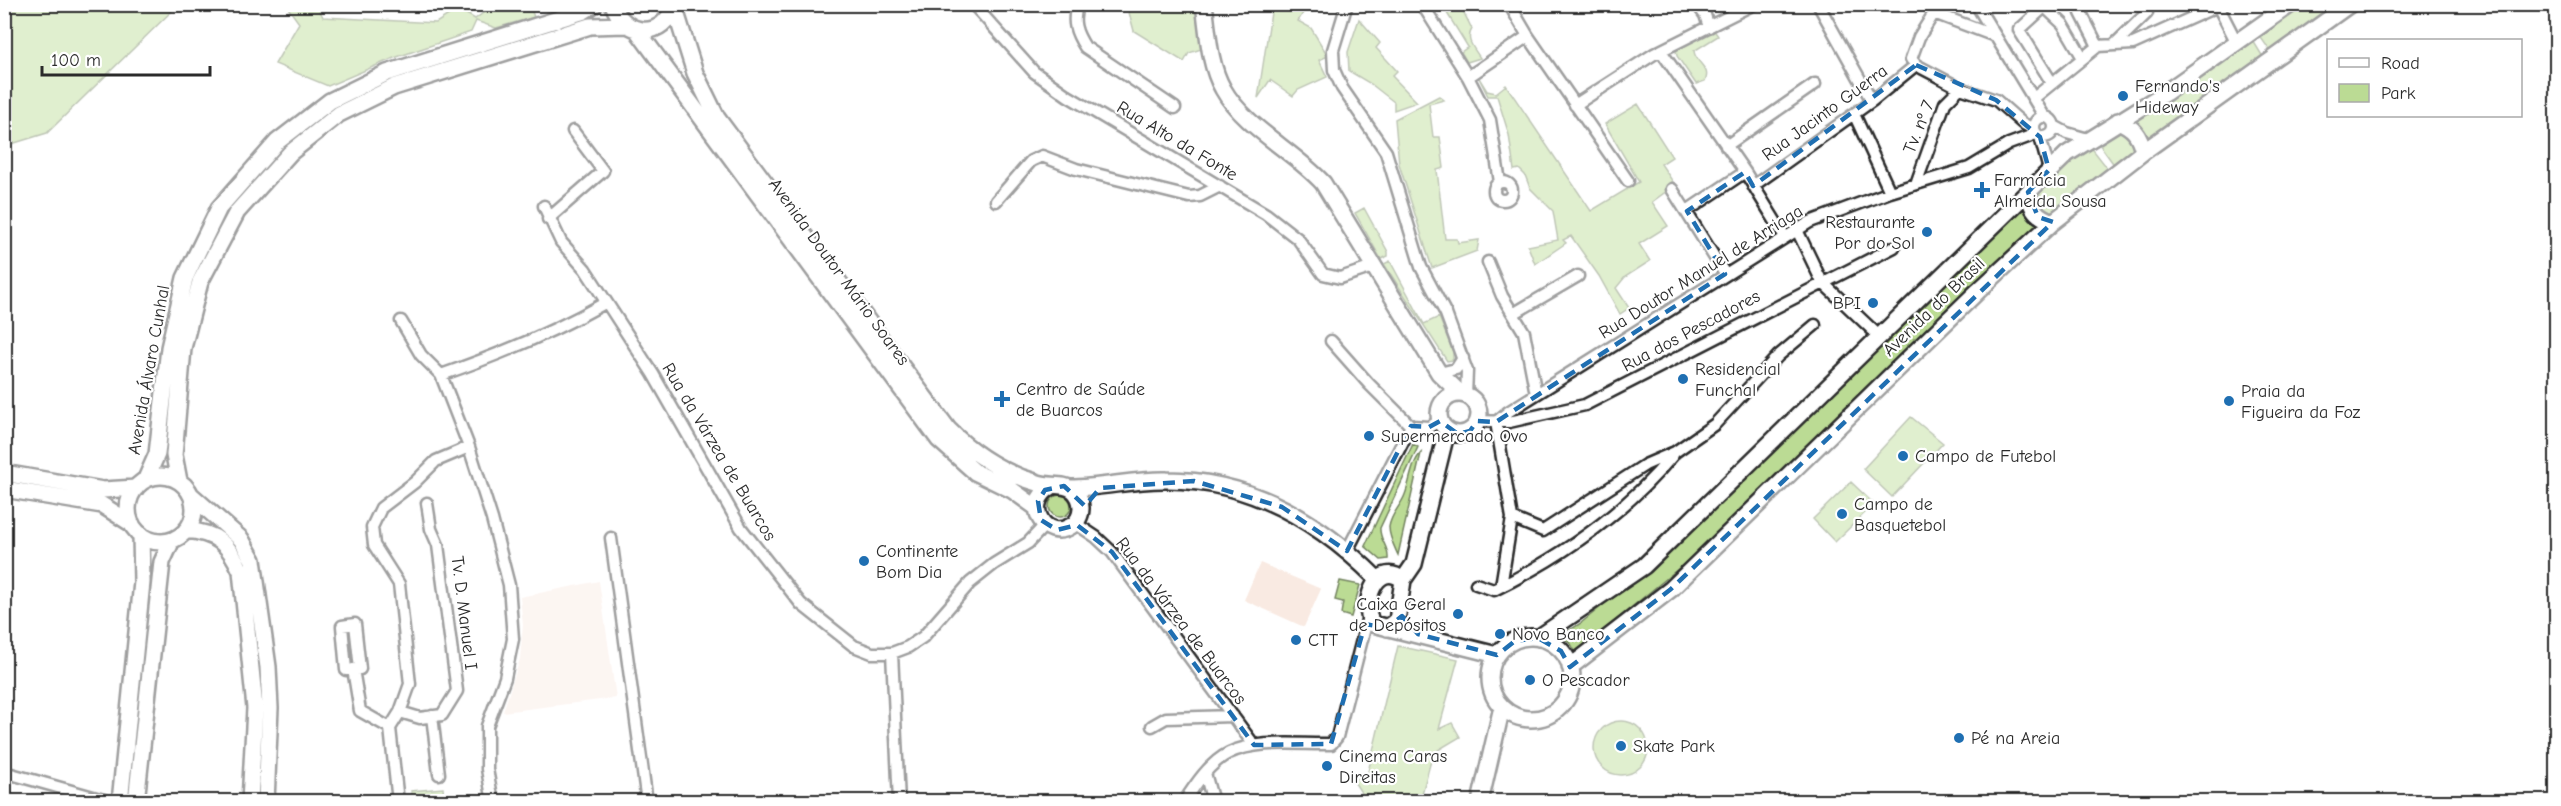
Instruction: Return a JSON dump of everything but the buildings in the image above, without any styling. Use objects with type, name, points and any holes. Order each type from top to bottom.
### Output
[{"type":"main road","name":"Avenida Álvaro Cunhal","points":[[141,484],[157,454],[169,348],[185,278],[219,208],[277,142],[330,101],[387,73],[584,11],[595,4]]},
{"type":"main road","name":"Avenida Doutor Mário Soares","points":[[613,4],[618,17],[632,28],[939,440],[969,468],[1012,490],[1037,508]]},
{"type":"main road","points":[[1204,4],[1214,66],[1223,90],[1241,113],[1310,168],[1323,183],[1439,373],[1464,395],[1472,399],[1478,409],[1477,421],[1464,433],[1458,434],[1443,425]]},
{"type":"main road","name":"Avenida do Brasil","points":[[1538,638],[1644,566],[2049,170],[2088,139],[2164,93],[2291,4]]},
{"type":"main road","name":"Avenida do Brasil","points":[[1570,667],[1671,589],[1978,291],[2053,222],[2143,152],[2350,4]]},
{"type":"main road","name":"Avenida Álvaro Cunhal","points":[[179,481],[174,454],[183,348],[200,282],[237,212],[290,153],[339,114],[394,87],[590,26],[649,31],[661,26],[669,18],[674,5]]},
{"type":"main road","name":"Avenida Doutor Mário Soares","points":[[674,5],[695,73],[717,117],[948,429],[974,452],[998,468],[1017,477],[1051,487]]},
{"type":"main road","points":[[2118,121],[2130,126],[2136,133],[2143,152]]},
{"type":"main road","points":[[2028,192],[2030,205],[2038,217],[2053,222]]},
{"type":"main road","points":[[1439,373],[1442,404]]},
{"type":"main road","points":[[1387,628],[1397,621],[1404,580],[1414,564],[1443,425],[1439,409],[1450,396],[1464,395]]},
{"type":"main road","points":[[4,473],[103,490],[141,484],[157,476],[168,476],[179,481],[191,495],[242,539],[253,560],[268,667],[270,708],[266,801]]},
{"type":"main road","points":[[1100,488],[1078,517],[1064,530],[1051,528],[1041,520],[1037,508],[1040,495],[1051,487],[1100,488],[1165,480],[1194,481],[1224,486],[1255,495],[1310,523],[1347,551],[1377,579]]},
{"type":"main road","points":[[120,801],[142,582],[137,529],[129,505],[141,484]]},
{"type":"main road","points":[[1070,488],[1079,498],[1078,517]]},
{"type":"main road","points":[[4,489],[102,505],[161,542],[172,540],[186,530],[192,520],[194,507],[191,495]]},
{"type":"main road","points":[[186,530],[206,532],[222,542],[234,554],[241,571],[255,708],[250,801]]},
{"type":"main road","points":[[136,801],[162,562],[172,540]]},
{"type":"main road","points":[[1404,580],[1393,574],[1377,579],[1368,616],[1377,627],[1418,634],[1497,655]]},
{"type":"main road","points":[[1400,610],[1418,634]]},
{"type":"main road","points":[[1538,638],[1554,645],[1561,651],[1570,667],[1570,689],[1564,702],[1554,712],[1541,718],[1526,719],[1512,715],[1502,707],[1491,685],[1491,670],[1497,655],[1515,640],[1538,638]]},
{"type":"main road","points":[[1480,801],[1502,707]]},
{"type":"street","name":"Rua Alto da Fonte","points":[[973,4],[1034,72],[1068,96],[1266,214],[1298,239],[1323,274],[1340,278],[1373,267]]},
{"type":"street","points":[[1078,4],[1074,22],[1077,34],[1085,47],[1175,108]]},
{"type":"street","points":[[1347,4],[1333,50],[1334,70],[1342,88],[1386,152],[1421,267],[1446,314],[1463,358],[1468,378],[1464,395]]},
{"type":"street","points":[[1422,4],[1468,77],[1490,120],[1500,183]]},
{"type":"street","points":[[1697,4],[1705,15],[1709,27]]},
{"type":"street","points":[[1575,105],[1661,51],[1754,4]]},
{"type":"street","points":[[1818,4],[1872,101]]},
{"type":"street","points":[[1976,4],[2044,116],[2049,118],[2054,126],[2067,133],[2088,139]]},
{"type":"street","points":[[2034,98],[2098,46],[2133,44],[2218,5],[2237,43]]},
{"type":"street","points":[[1514,6],[1528,36],[1628,181]]},
{"type":"street","points":[[2052,83],[2019,30],[2042,9],[2046,8],[2062,24],[2083,58]]},
{"type":"street","points":[[1995,36],[1930,9],[1911,59],[1916,65],[1960,88],[1996,100],[2037,133],[2050,135],[2054,126]]},
{"type":"street","points":[[2081,13],[2098,46]]},
{"type":"street","points":[[2115,44],[2147,13]]},
{"type":"street","points":[[1468,77],[1528,36]]},
{"type":"street","points":[[1661,51],[1745,172],[1785,237]]},
{"type":"street","name":"Rua Jacinto Guerra","points":[[1753,186],[1872,101],[1916,65]]},
{"type":"street","points":[[1726,146],[1815,84]]},
{"type":"street","name":"Tv. nº 7","points":[[1916,184],[1945,103],[1960,88]]},
{"type":"street","points":[[1854,114],[1890,192]]},
{"type":"street","points":[[2044,116],[2035,120],[2049,170]]},
{"type":"street","points":[[548,219],[603,171],[573,131]]},
{"type":"street","name":"Rua Doutor Manuel de Arriaga","points":[[1496,422],[1536,394],[1810,222],[1890,192],[1969,168],[2009,144],[2037,133]]},
{"type":"street","points":[[996,201],[1031,161],[1042,156],[1076,169],[1189,197],[1200,196],[1220,186]]},
{"type":"street","points":[[1687,211],[1745,172]]},
{"type":"street","points":[[1672,189],[1725,274]]},
{"type":"street","name":"Rua da Várzea de Buarcos","points":[[544,206],[548,219],[561,242],[585,269],[653,374],[741,528],[783,584],[801,604],[854,646],[872,653],[892,653]]},
{"type":"street","points":[[1797,230],[1822,282],[1880,337]]},
{"type":"street","name":"Rua dos Pescadores","points":[[1477,421],[1509,422],[1585,405],[1894,247]]},
{"type":"street","points":[[1488,262],[1502,296],[1524,332],[1536,394]]},
{"type":"street","points":[[1513,314],[1578,276]]},
{"type":"street","points":[[441,375],[503,354],[558,329],[605,303]]},
{"type":"street","points":[[401,321],[422,355],[441,375],[469,447],[492,519],[509,585],[513,639],[505,678],[487,726],[487,769],[493,801]]},
{"type":"street","points":[[1512,518],[1543,531],[1645,465],[1675,452],[1715,424],[1778,356],[1815,325]]},
{"type":"street","points":[[1331,341],[1411,426],[1443,425]]},
{"type":"street","points":[[1439,373],[1456,369],[1463,358]]},
{"type":"street","points":[[1496,422],[1512,518],[1501,586]]},
{"type":"street","points":[[1347,551],[1411,426]]},
{"type":"street","points":[[398,801],[390,728],[400,712],[410,684],[399,584],[374,545],[372,527],[381,508],[415,482],[436,461],[469,447]]},
{"type":"street","points":[[1476,584],[1494,590],[1595,529],[1652,480],[1675,452]]},
{"type":"street","name":"Tv. D. Manuel I","points":[[427,503],[431,529],[439,554],[457,691],[442,715],[432,716]]},
{"type":"street","name":"Rua da Várzea de Buarcos","points":[[1078,517],[1112,552],[1254,745]]},
{"type":"street","points":[[899,801],[892,653],[908,648],[923,638],[970,583],[994,564],[1028,543],[1045,525]]},
{"type":"street","points":[[610,538],[647,801]]},
{"type":"street","points":[[1184,801],[1205,773],[1227,754],[1254,745],[1331,744],[1337,737],[1368,616]]},
{"type":"street","points":[[353,669],[360,711],[390,728]]},
{"type":"street","points":[[400,712],[420,718],[432,716],[439,774]]},
{"type":"street","points":[[1152,726],[1166,718],[1233,716]]},
{"type":"street","points":[[4,772],[111,801]]},
{"type":"street","points":[[1205,773],[1213,801]]},
{"type":"highlighted area","points":[[1916,65],[1996,100],[2040,137],[2049,170],[2028,192],[2038,217],[2053,222],[1671,589],[1570,667],[1561,651],[1538,638],[1515,641],[1497,655],[1418,634],[1402,616],[1387,628],[1365,624],[1331,744],[1254,745],[1112,552],[1077,525],[1057,530],[1041,520],[1038,501],[1045,490],[1064,486],[1085,506],[1100,488],[1194,481],[1282,507],[1347,551],[1411,426],[1429,427],[1440,421],[1458,434],[1470,431],[1477,421],[1496,422],[1725,274],[1687,211],[1745,172],[1753,186]]},
{"type":"shaded area","points":[[1260,563],[1321,589],[1304,627],[1244,600]]},
{"type":"shaded area","points":[[599,581],[616,698],[503,712],[520,659],[523,625],[520,597]]},
{"type":"green space","points":[[5,4],[178,5],[47,133],[5,146]]},
{"type":"green space","points":[[286,5],[317,5],[323,17],[436,23],[458,9],[475,19],[491,7],[531,9],[534,17],[496,28],[476,21],[471,32],[394,58],[328,86],[275,64],[299,23]]},
{"type":"green space","points":[[1127,5],[1177,5],[1198,10],[1204,48],[1189,53],[1184,62],[1134,31]]},
{"type":"green space","points":[[1268,5],[1308,5],[1298,21],[1311,28],[1328,56],[1319,60],[1327,77],[1298,90],[1293,96],[1270,80],[1258,98],[1272,6]]},
{"type":"green space","points":[[1442,5],[1460,5],[1472,29],[1469,37],[1471,44],[1480,58],[1467,62],[1461,52],[1468,47]]},
{"type":"green space","points":[[2302,5],[2338,5],[2271,52],[2259,35]]},
{"type":"green space","points":[[1359,19],[1380,43],[1376,48],[1397,71],[1392,76],[1417,102],[1394,110],[1394,102],[1349,71],[1348,52]]},
{"type":"green space","points":[[1713,29],[1718,36],[1694,51],[1707,76],[1705,81],[1696,84],[1676,51]]},
{"type":"green space","points":[[2252,39],[2263,57],[2146,141],[2145,133],[2133,121]]},
{"type":"green space","points":[[1479,78],[1487,91],[1496,93],[1506,85],[1591,211],[1639,182],[1605,124],[1638,104],[1672,157],[1661,164],[1675,185],[1652,202],[1668,226],[1639,244],[1650,261],[1625,277],[1616,288],[1629,308],[1620,314],[1599,276],[1571,236],[1563,240],[1566,243],[1535,264],[1528,246],[1558,240],[1553,211],[1530,188],[1525,175],[1519,169],[1514,170],[1509,135],[1497,96],[1488,96]]},
{"type":"green space","points":[[1439,96],[1444,100],[1429,104],[1433,137],[1440,137],[1444,168],[1437,170],[1445,239],[1457,239],[1458,243],[1479,240],[1477,251],[1432,268],[1399,164],[1395,119]]},
{"type":"green space","points":[[2118,131],[2129,135],[2134,141],[2133,149],[2115,166],[2097,141]]},
{"type":"green space","points":[[2090,146],[2109,170],[2051,214],[2041,207],[2039,198],[2043,188],[2060,168]]},
{"type":"green space","points":[[2023,207],[2031,218],[2041,225],[1953,305],[1690,559],[1576,653],[1571,644],[1561,636],[1581,623],[1668,552]]},
{"type":"green space","points":[[1364,208],[1388,252],[1388,256],[1381,259],[1355,213]]},
{"type":"green space","points":[[1390,261],[1424,324],[1439,317],[1453,352],[1453,360],[1447,361],[1384,264]]},
{"type":"green space","name":"Campo de Futebol","points":[[1911,417],[1943,443],[1892,497],[1863,469]]},
{"type":"green space","points":[[1413,444],[1418,447],[1380,528],[1388,554],[1388,559],[1381,560],[1365,546]]},
{"type":"green space","points":[[1421,453],[1398,555],[1390,534],[1390,522],[1404,497],[1415,462]]},
{"type":"green space","name":"Campo de Basquetebol","points":[[1851,482],[1874,504],[1835,542],[1813,519]]},
{"type":"green space","points":[[1060,495],[1068,498],[1071,506],[1068,514],[1060,517],[1052,514],[1049,506],[1052,498]]},
{"type":"green space","points":[[1340,581],[1360,585],[1351,617],[1341,614],[1343,602],[1335,600]]},
{"type":"green space","points":[[1398,646],[1458,659],[1439,729],[1452,723],[1460,737],[1433,753],[1420,801],[1360,801],[1362,794],[1353,780],[1368,772]]},
{"type":"green space","name":"Skate Park","points":[[1621,721],[1631,723],[1640,729],[1646,738],[1648,748],[1646,758],[1640,767],[1631,773],[1621,775],[1611,773],[1602,767],[1596,758],[1594,748],[1596,738],[1602,729],[1611,723]]},
{"type":"green space","points":[[443,788],[444,801],[413,801],[411,791]]},
{"type":"place","name":"Fernando's Hideway","points":[[2123,96]]},
{"type":"place","name":"Farmácia Almeida Sousa","points":[[1982,190]]},
{"type":"place","name":"Restaurante Por do Sol","points":[[1927,232]]},
{"type":"place","name":"BPI","points":[[1873,303]]},
{"type":"place","name":"Residencial Funchal","points":[[1683,379]]},
{"type":"place","name":"Centro de Saúde de Buarcos","points":[[1002,399]]},
{"type":"place","name":"Praia da Figueira da Foz","points":[[2229,401]]},
{"type":"place","name":"Supermercado Ovo","points":[[1369,436]]},
{"type":"place","name":"Campo de Futebol","points":[[1903,456]]},
{"type":"place","name":"Campo de Basquetebol","points":[[1842,514]]},
{"type":"place","name":"Continente Bom Dia","points":[[864,561]]},
{"type":"place","name":"Caixa Geral de Depósitos","points":[[1458,614]]},
{"type":"place","name":"Novo Banco","points":[[1500,634]]},
{"type":"place","name":"CTT","points":[[1296,640]]},
{"type":"place","name":"O Pescador","points":[[1530,680]]},
{"type":"place","name":"Pé na Areia","points":[[1959,738]]},
{"type":"place","name":"Skate Park","points":[[1621,746]]},
{"type":"place","name":"Cinema Caras Direitas","points":[[1327,766]]}]
